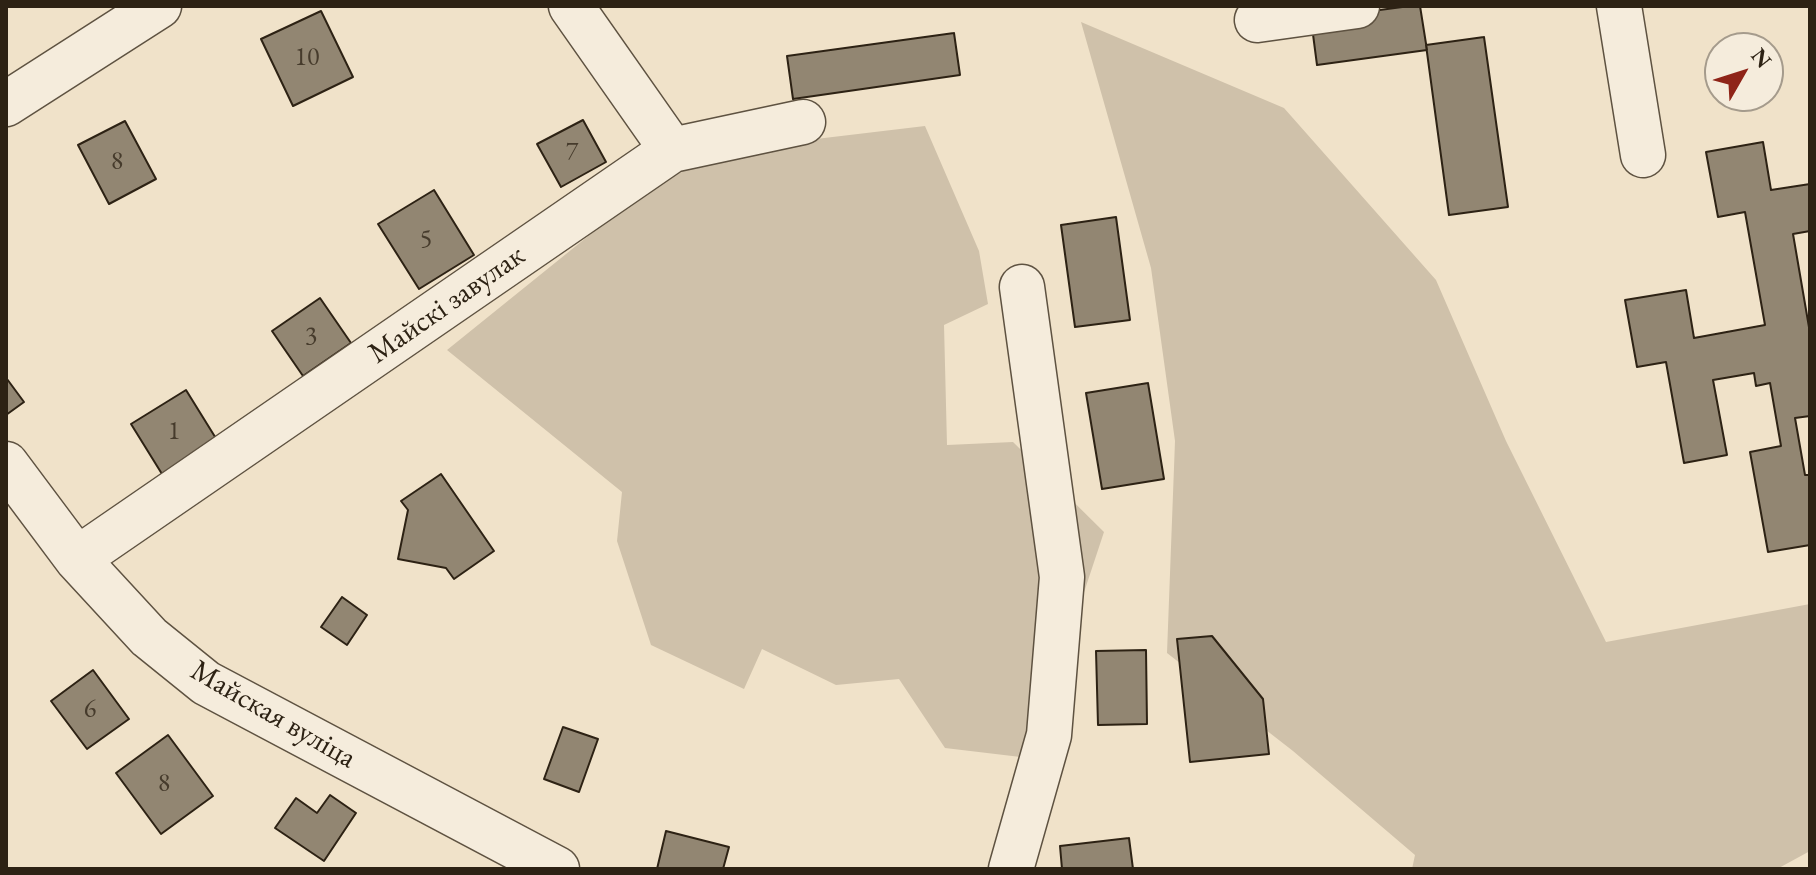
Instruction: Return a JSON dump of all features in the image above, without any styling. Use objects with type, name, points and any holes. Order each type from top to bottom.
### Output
[{"type":"street","points":[[6,104],[159,6]]},
{"type":"street","points":[[571,6],[672,150],[803,122]]},
{"type":"street","points":[[1257,20],[1357,6]]},
{"type":"street","points":[[1619,6],[1643,155]]},
{"type":"street","name":"Майскі завулак","points":[[77,559],[672,150]]},
{"type":"street","points":[[1011,869],[1049,735],[1062,577],[1022,287]]},
{"type":"street","name":"Майская вуліца","points":[[6,464],[77,559],[149,637],[206,683],[557,869]]},
{"type":"shaded area","points":[[1081,22],[1284,108],[1436,280],[1506,441],[1606,642],[1810,604],[1810,851],[1777,869],[1412,869],[1415,855],[1293,751],[1167,653],[1175,441],[1151,268]]},
{"type":"shaded area","points":[[925,126],[979,251],[988,304],[944,325],[947,445],[1013,442],[1104,532],[1029,758],[945,748],[899,679],[836,685],[762,649],[744,689],[651,645],[617,541],[622,492],[447,350],[690,154]]},
{"type":"building","points":[[1420,6],[1427,50],[1317,65],[1311,19]]},
{"type":"building","points":[[321,11],[353,77],[293,106],[261,39]]},
{"type":"building","points":[[954,33],[960,75],[793,99],[787,56]]},
{"type":"building","points":[[1484,37],[1508,207],[1449,215],[1426,45]]},
{"type":"building","points":[[583,120],[606,162],[561,187],[537,144]]},
{"type":"building","points":[[125,121],[156,179],[109,204],[78,145]]},
{"type":"building","points":[[1763,142],[1771,190],[1810,184],[1810,231],[1793,234],[1810,333],[1810,416],[1795,418],[1805,475],[1810,475],[1810,545],[1768,552],[1750,452],[1781,446],[1770,383],[1756,386],[1754,373],[1713,380],[1727,455],[1684,463],[1666,362],[1637,367],[1625,300],[1686,290],[1694,338],[1765,325],[1745,212],[1718,217],[1706,152]]},
{"type":"building","points":[[434,190],[474,255],[419,289],[378,224]]},
{"type":"building","points":[[1116,217],[1130,320],[1075,327],[1061,225]]},
{"type":"building","points":[[320,298],[351,343],[303,376],[272,331]]},
{"type":"building","points":[[6,380],[24,402],[6,415]]},
{"type":"building","points":[[1148,383],[1164,479],[1102,489],[1086,393]]},
{"type":"building","points":[[186,390],[217,440],[162,474],[131,424]]},
{"type":"building","points":[[441,474],[494,551],[454,579],[446,568],[398,559],[408,510],[401,501]]},
{"type":"building","points":[[342,597],[367,615],[347,645],[321,627]]},
{"type":"building","points":[[1212,636],[1263,699],[1269,754],[1190,762],[1177,639]]},
{"type":"building","points":[[1146,650],[1147,724],[1098,725],[1096,651]]},
{"type":"building","points":[[93,670],[129,719],[87,749],[51,701]]},
{"type":"building","points":[[563,727],[598,739],[579,792],[544,779]]},
{"type":"building","points":[[168,735],[213,796],[161,834],[116,773]]},
{"type":"building","points":[[330,795],[356,813],[324,861],[275,828],[296,798],[317,813]]},
{"type":"building","points":[[666,831],[729,847],[723,869],[657,869]]},
{"type":"building","points":[[1129,838],[1133,869],[1062,869],[1060,846]]}]
